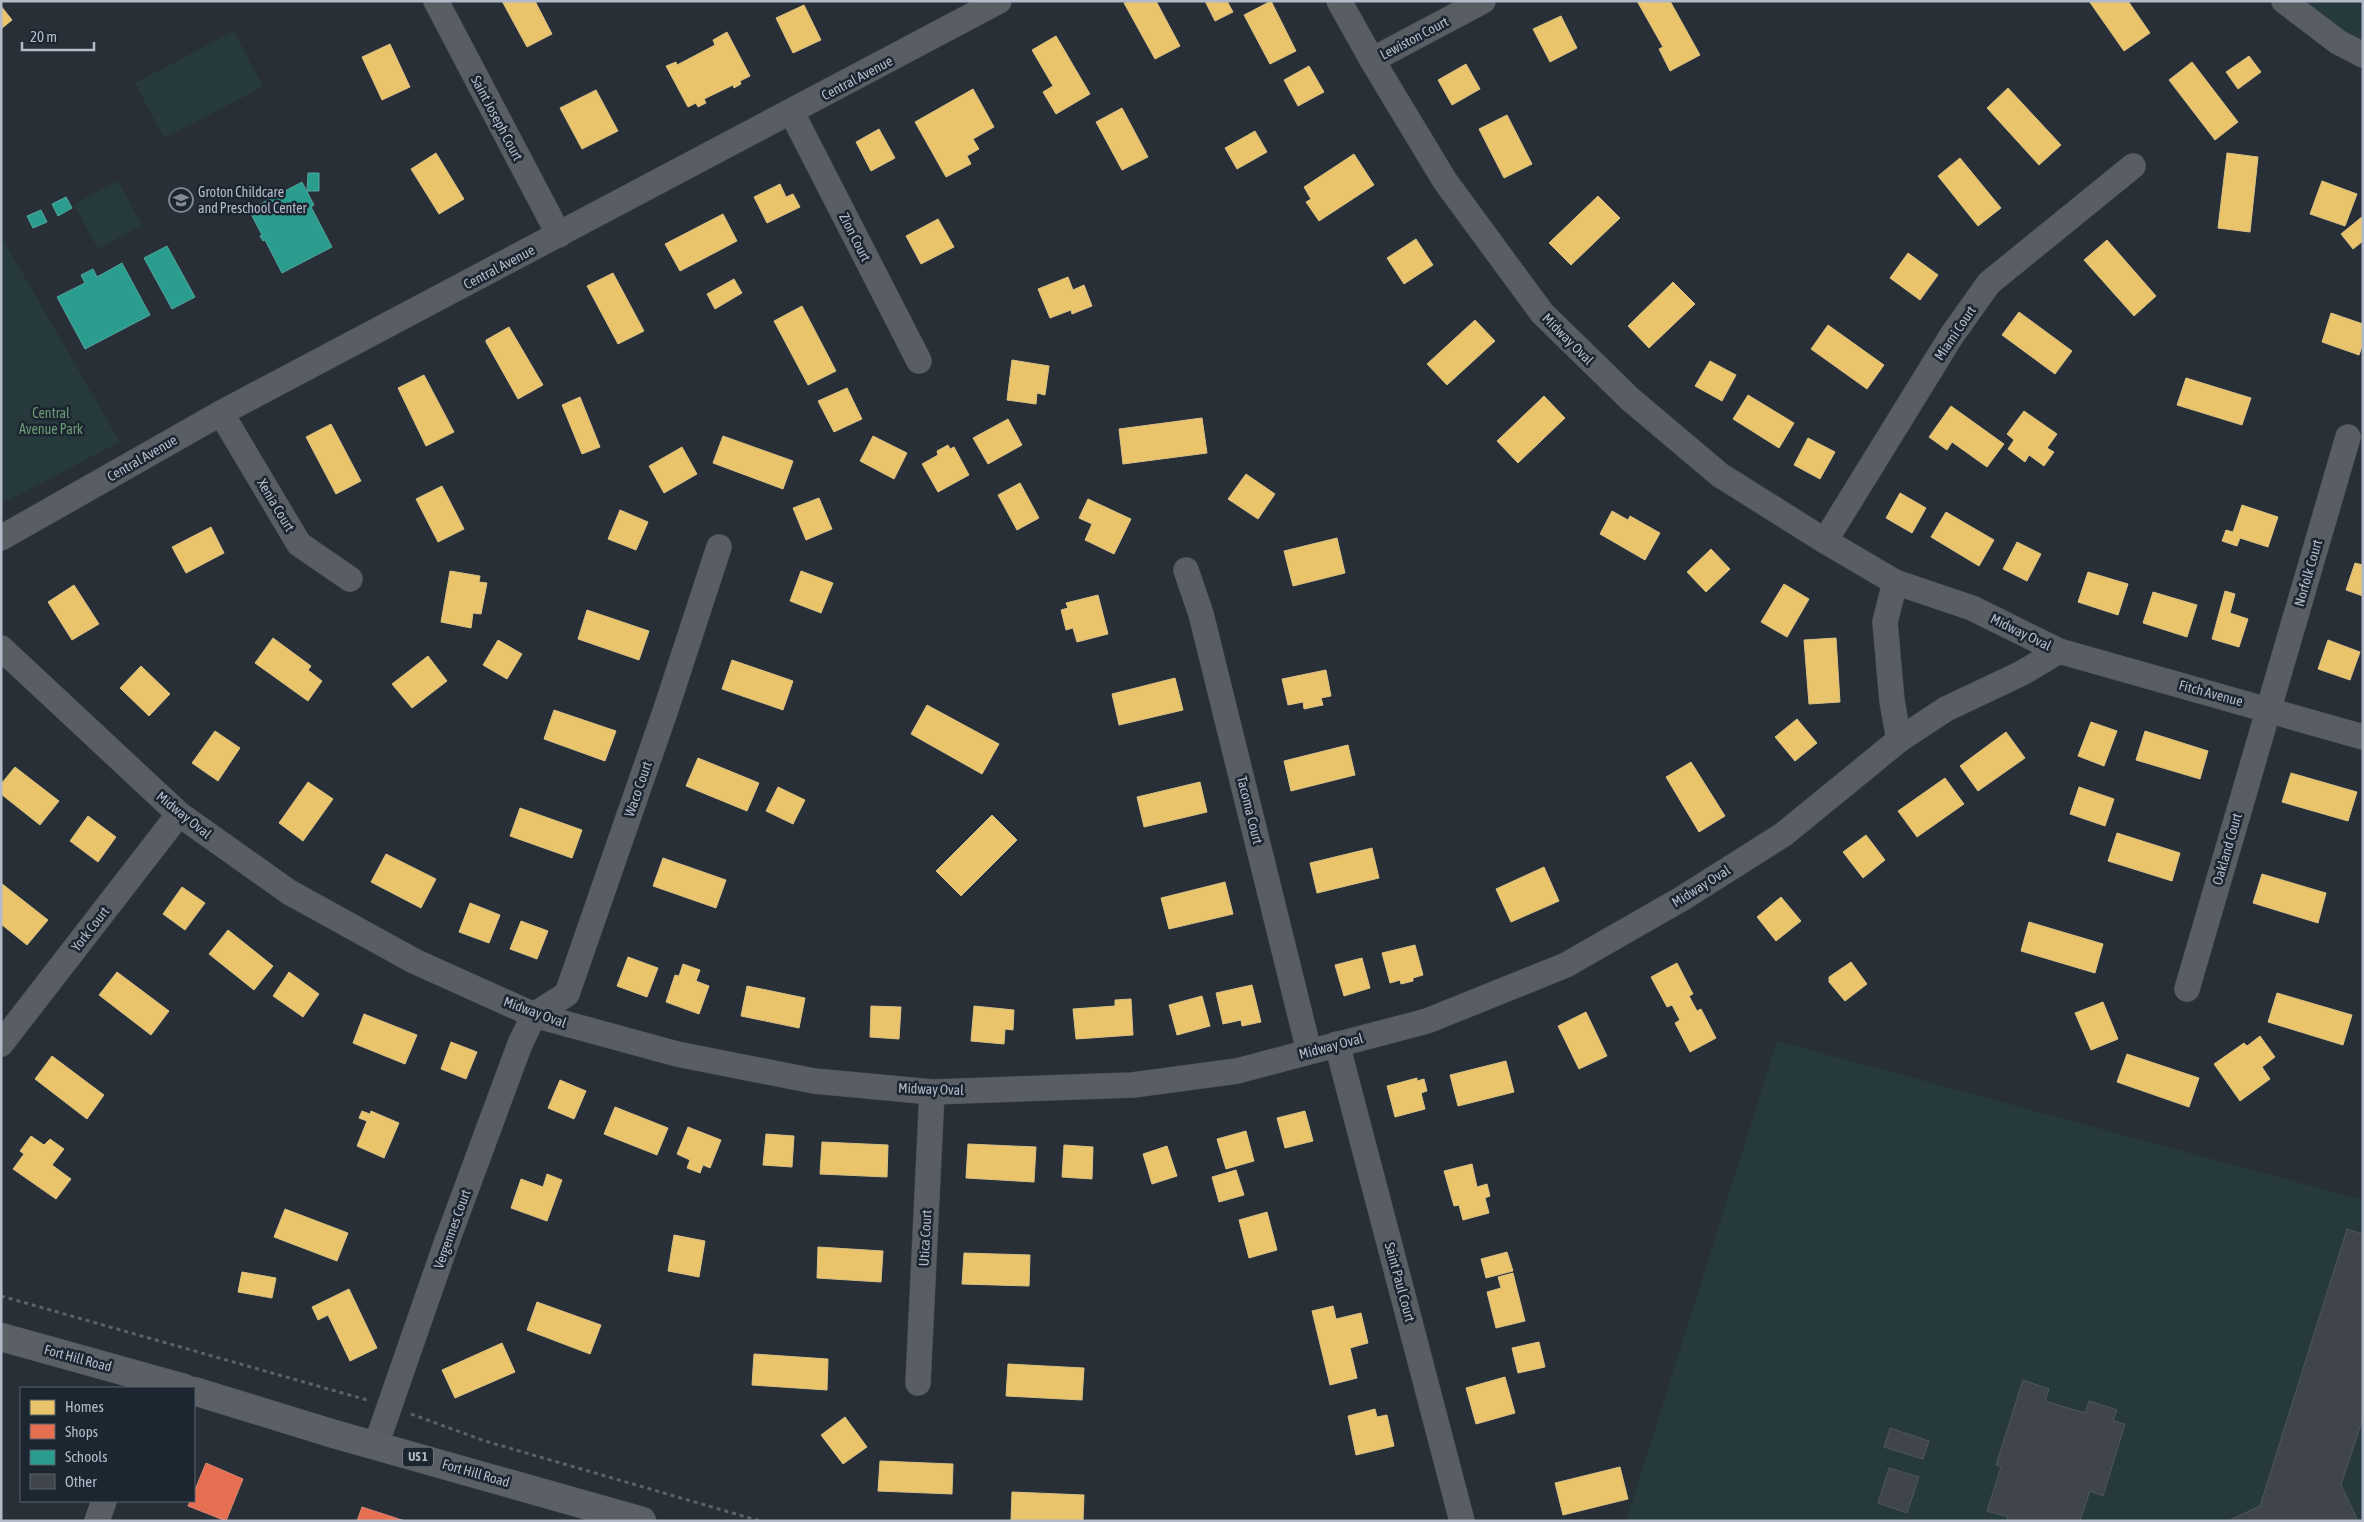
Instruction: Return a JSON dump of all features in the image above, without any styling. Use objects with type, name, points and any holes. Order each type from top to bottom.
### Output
[{"type":"main road","name":"Fort Hill Road","points":[[1,1337],[145,1383],[176,1387]]},
{"type":"main road","name":"Fort Hill Road","points":[[195,1391],[642,1521]]},
{"type":"street","name":"Saint Joseph Court","points":[[436,1],[560,235]]},
{"type":"street","name":"Central Avenue","points":[[1,538],[221,413],[792,113],[999,1]]},
{"type":"street","name":"Midway Oval","points":[[1340,1],[1372,60],[1445,181],[1542,312],[1630,399],[1720,475],[1825,541],[1895,582],[1972,608],[2059,651]]},
{"type":"street","name":"Lewiston Court","points":[[1372,60],[1483,1]]},
{"type":"street","points":[[2284,1],[2338,42],[2363,55]]},
{"type":"street","name":"Zion Court","points":[[792,113],[919,361]]},
{"type":"street","name":"Miami Court","points":[[1825,541],[1952,335],[1989,283],[2134,166]]},
{"type":"street","name":"Xenia Court","points":[[221,413],[299,544],[350,579]]},
{"type":"street","name":"Norfolk Court","points":[[2268,708],[2348,437]]},
{"type":"street","name":"Waco Court","points":[[534,1015],[567,994],[666,709],[719,547]]},
{"type":"street","name":"Tacoma Court","points":[[1186,570],[1201,614],[1309,1051]]},
{"type":"street","points":[[1895,582],[1885,622],[1892,701],[1899,740]]},
{"type":"street","name":"Midway Oval","points":[[1,648],[179,814],[290,892],[414,961],[534,1015],[677,1054],[804,1079],[932,1092],[1133,1085],[1238,1071],[1427,1021],[1566,965],[1684,898],[1784,834],[1899,740],[1946,709],[2022,673],[2059,651]]},
{"type":"street","name":"Fitch Avenue","points":[[2059,651],[2268,708],[2363,737]]},
{"type":"street","name":"Oakland Court","points":[[2187,989],[2268,708]]},
{"type":"street","name":"York Court","points":[[1,1044],[179,814]]},
{"type":"street","name":"Vergennes Court","points":[[376,1445],[520,1044],[534,1015]]},
{"type":"street","name":"Saint Paul Court","points":[[1337,1044],[1462,1521]]},
{"type":"street","name":"Utica Court","points":[[918,1383],[932,1092]]},
{"type":"street","points":[[97,1521],[104,1502]]},
{"type":"path","points":[[1,1296],[365,1400]]},
{"type":"path","points":[[416,1416],[485,1441],[760,1521]]},
{"type":"green space","points":[[2301,1],[2334,1],[2338,4],[2344,1],[2363,1],[2363,43],[2330,26]]},
{"type":"green space","points":[[234,31],[263,87],[164,138],[135,83]]},
{"type":"green space","points":[[118,181],[142,225],[98,249],[74,204]]},
{"type":"green space","name":"Central Avenue Park","points":[[1,236],[120,442],[1,504]]},
{"type":"green space","points":[[1777,1041],[2363,1200],[2363,1521],[1626,1521]]},
{"type":"building: Homes","points":[[502,1],[535,1],[552,34],[527,47]]},
{"type":"building: Homes","points":[[1127,1],[1156,1],[1180,46],[1155,59],[1124,3]]},
{"type":"building: Homes","points":[[1205,1],[1227,1],[1233,12],[1215,21]]},
{"type":"building: Homes","points":[[1271,1],[1296,51],[1270,64],[1244,15]]},
{"type":"building: Homes","points":[[1637,1],[1670,1],[1700,55],[1670,71],[1659,49],[1663,47]]},
{"type":"building: Homes","points":[[2089,1],[2128,1],[2150,33],[2124,51]]},
{"type":"building: Homes","points":[[804,5],[821,40],[793,53],[776,18]]},
{"type":"building: Homes","points":[[1,6],[12,20],[1,29]]},
{"type":"building: Homes","points":[[1561,16],[1577,48],[1550,62],[1533,29]]},
{"type":"building: Homes","points":[[727,32],[750,76],[740,81],[741,84],[734,88],[733,85],[704,99],[706,103],[698,107],[696,103],[688,107],[666,66],[676,62],[677,65],[715,45],[713,40]]},
{"type":"building: Homes","points":[[1056,36],[1090,94],[1056,114],[1043,92],[1053,86],[1032,50]]},
{"type":"building: Homes","points":[[390,44],[410,87],[382,100],[362,57]]},
{"type":"building: Homes","points":[[2249,56],[2261,72],[2238,89],[2226,72]]},
{"type":"building: Homes","points":[[2192,62],[2238,122],[2215,140],[2169,80]]},
{"type":"building: Homes","points":[[1466,64],[1480,89],[1452,105],[1438,80]]},
{"type":"building: Homes","points":[[1309,66],[1324,92],[1298,106],[1284,80]]},
{"type":"building: Homes","points":[[2008,88],[2061,145],[2039,165],[1987,108]]},
{"type":"building: Homes","points":[[973,89],[994,127],[973,139],[979,149],[967,156],[971,164],[946,177],[915,122]]},
{"type":"building: Homes","points":[[596,90],[618,131],[582,149],[560,108]]},
{"type":"building: Homes","points":[[1122,108],[1148,157],[1122,170],[1096,122]]},
{"type":"building: Homes","points":[[1507,115],[1532,164],[1504,178],[1479,129]]},
{"type":"building: Homes","points":[[879,129],[895,158],[871,171],[856,142]]},
{"type":"building: Homes","points":[[1255,131],[1267,152],[1237,169],[1225,148]]},
{"type":"building: Homes","points":[[436,153],[464,199],[439,214],[411,169]]},
{"type":"building: Homes","points":[[2227,153],[2258,157],[2250,232],[2218,228]]},
{"type":"building: Homes","points":[[1354,154],[1374,185],[1319,221],[1306,202],[1311,199],[1304,187]]},
{"type":"building: Homes","points":[[1960,158],[2001,208],[1978,226],[1938,176]]},
{"type":"building: Homes","points":[[2322,181],[2357,194],[2345,226],[2310,214]]},
{"type":"building: Homes","points":[[780,184],[786,197],[793,194],[800,207],[767,223],[754,197]]},
{"type":"building: Homes","points":[[1598,196],[1620,218],[1571,265],[1549,243]]},
{"type":"building: Homes","points":[[723,214],[737,241],[680,271],[665,244]]},
{"type":"building: Homes","points":[[2363,216],[2363,241],[2353,249],[2341,234]]},
{"type":"building: Homes","points":[[938,219],[954,247],[921,264],[906,236]]},
{"type":"building: Homes","points":[[1416,239],[1433,265],[1404,284],[1387,258]]},
{"type":"building: Homes","points":[[2107,240],[2156,296],[2134,316],[2084,260]]},
{"type":"building: Homes","points":[[1908,253],[1938,275],[1920,300],[1890,278]]},
{"type":"building: Homes","points":[[613,273],[644,331],[618,344],[587,286]]},
{"type":"building: Homes","points":[[1068,277],[1073,290],[1084,285],[1092,306],[1072,314],[1071,310],[1050,318],[1038,289]]},
{"type":"building: Homes","points":[[734,279],[742,293],[715,309],[707,294]]},
{"type":"building: Homes","points":[[1673,282],[1695,304],[1649,348],[1628,326]]},
{"type":"building: Homes","points":[[802,306],[836,371],[808,385],[774,321]]},
{"type":"building: Homes","points":[[2019,312],[2072,351],[2055,374],[2002,335]]},
{"type":"building: Homes","points":[[2331,313],[2363,324],[2363,343],[2359,355],[2322,342]]},
{"type":"building: Homes","points":[[1475,320],[1495,341],[1447,385],[1427,364]]},
{"type":"building: Homes","points":[[1828,325],[1884,365],[1867,389],[1811,349]]},
{"type":"building: Homes","points":[[509,327],[543,385],[518,399],[486,342],[486,340]]},
{"type":"building: Homes","points":[[1012,360],[1049,366],[1045,395],[1037,393],[1036,404],[1007,400]]},
{"type":"building: Homes","points":[[1710,361],[1736,375],[1722,401],[1695,386]]},
{"type":"building: Homes","points":[[424,375],[454,432],[426,446],[398,388]]},
{"type":"building: Homes","points":[[2186,378],[2251,398],[2242,425],[2177,405]]},
{"type":"building: Homes","points":[[847,388],[862,419],[834,432],[818,401]]},
{"type":"building: Homes","points":[[1748,395],[1794,423],[1779,448],[1733,419]]},
{"type":"building: Homes","points":[[1544,396],[1565,418],[1518,463],[1497,441]]},
{"type":"building: Homes","points":[[580,397],[600,447],[582,454],[562,405]]},
{"type":"building: Homes","points":[[1951,406],[2004,444],[1987,467],[1952,442],[1947,450],[1929,437]]},
{"type":"building: Homes","points":[[2024,411],[2057,434],[2047,448],[2054,452],[2044,466],[2029,455],[2025,462],[2008,449],[2014,440],[2007,434]]},
{"type":"building: Homes","points":[[1202,418],[1207,453],[1123,464],[1119,429]]},
{"type":"building: Homes","points":[[1008,419],[1022,445],[988,464],[973,438]]},
{"type":"building: Homes","points":[[331,424],[361,481],[336,494],[306,437]]},
{"type":"building: Homes","points":[[723,436],[793,461],[783,489],[713,463]]},
{"type":"building: Homes","points":[[873,436],[907,453],[894,479],[860,461]]},
{"type":"building: Homes","points":[[1808,438],[1835,452],[1820,479],[1794,465]]},
{"type":"building: Homes","points":[[948,445],[950,449],[954,447],[969,475],[938,492],[922,464],[938,455],[937,451]]},
{"type":"building: Homes","points":[[682,447],[697,474],[664,493],[649,466]]},
{"type":"building: Homes","points":[[1246,474],[1275,494],[1258,519],[1228,499]]},
{"type":"building: Homes","points":[[1020,483],[1039,518],[1017,530],[998,495]]},
{"type":"building: Homes","points":[[442,486],[464,529],[438,542],[416,499]]},
{"type":"building: Homes","points":[[1900,493],[1926,508],[1912,533],[1886,518]]},
{"type":"building: Homes","points":[[819,498],[832,529],[806,540],[793,508]]},
{"type":"building: Homes","points":[[1088,499],[1131,519],[1114,554],[1085,540],[1092,524],[1079,518]]},
{"type":"building: Homes","points":[[2242,505],[2278,517],[2268,547],[2240,538],[2237,546],[2222,541],[2226,530],[2233,532]]},
{"type":"building: Homes","points":[[620,510],[648,522],[636,550],[608,539]]},
{"type":"building: Homes","points":[[1612,511],[1628,520],[1630,516],[1660,533],[1645,560],[1600,534]]},
{"type":"building: Homes","points":[[1946,512],[1994,540],[1979,566],[1931,537]]},
{"type":"building: Homes","points":[[211,527],[224,553],[186,573],[172,547]]},
{"type":"building: Homes","points":[[1337,538],[1345,573],[1293,586],[1284,551]]},
{"type":"building: Homes","points":[[2017,542],[2041,554],[2027,581],[2003,569]]},
{"type":"building: Homes","points":[[1711,549],[1730,569],[1706,592],[1687,572]]},
{"type":"building: Homes","points":[[2355,563],[2363,565],[2363,596],[2346,590]]},
{"type":"building: Homes","points":[[450,571],[480,576],[479,582],[487,583],[481,614],[473,613],[471,628],[441,622]]},
{"type":"building: Homes","points":[[801,571],[833,583],[821,613],[790,601]]},
{"type":"building: Homes","points":[[2088,572],[2128,584],[2118,615],[2078,602]]},
{"type":"building: Homes","points":[[1784,584],[1809,599],[1787,637],[1761,622]]},
{"type":"building: Homes","points":[[74,585],[99,624],[72,640],[48,602]]},
{"type":"building: Homes","points":[[2225,591],[2235,594],[2230,613],[2248,619],[2239,647],[2212,639]]},
{"type":"building: Homes","points":[[2153,592],[2197,605],[2187,637],[2143,623]]},
{"type":"building: Homes","points":[[1098,595],[1108,634],[1077,642],[1073,628],[1066,630],[1061,610],[1068,608],[1066,603]]},
{"type":"building: Homes","points":[[587,610],[649,631],[639,660],[578,639]]},
{"type":"building: Homes","points":[[273,638],[311,666],[308,670],[322,681],[308,701],[255,663]]},
{"type":"building: Homes","points":[[1836,638],[1840,702],[1809,704],[1804,640]]},
{"type":"building: Homes","points":[[498,640],[522,654],[507,679],[483,665]]},
{"type":"building: Homes","points":[[2328,640],[2360,652],[2350,680],[2318,669]]},
{"type":"building: Homes","points":[[428,656],[447,681],[412,708],[392,684]]},
{"type":"building: Homes","points":[[732,660],[793,681],[783,710],[722,689]]},
{"type":"building: Homes","points":[[141,666],[170,694],[149,716],[120,688]]},
{"type":"building: Homes","points":[[1326,670],[1331,696],[1321,698],[1323,705],[1304,709],[1303,702],[1288,705],[1282,679]]},
{"type":"building: Homes","points":[[1175,678],[1183,710],[1119,725],[1112,694]]},
{"type":"building: Homes","points":[[927,705],[999,744],[982,774],[911,734]]},
{"type":"building: Homes","points":[[554,710],[616,731],[605,761],[544,739]]},
{"type":"building: Homes","points":[[1797,719],[1817,743],[1795,761],[1775,737]]},
{"type":"building: Homes","points":[[2091,722],[2117,731],[2104,766],[2078,756]]},
{"type":"building: Homes","points":[[215,731],[240,748],[218,781],[192,763]]},
{"type":"building: Homes","points":[[2145,731],[2208,751],[2200,779],[2136,760]]},
{"type":"building: Homes","points":[[2006,732],[2025,758],[1978,791],[1960,766]]},
{"type":"building: Homes","points":[[1348,745],[1355,775],[1291,791],[1284,761]]},
{"type":"building: Homes","points":[[698,758],[759,783],[747,811],[686,786]]},
{"type":"building: Homes","points":[[1691,762],[1725,816],[1699,832],[1666,777]]},
{"type":"building: Homes","points":[[15,767],[59,801],[40,825],[1,794],[1,784]]},
{"type":"building: Homes","points":[[2291,773],[2357,792],[2348,821],[2282,802]]},
{"type":"building: Homes","points":[[1945,778],[1964,804],[1917,837],[1898,811]]},
{"type":"building: Homes","points":[[308,782],[333,799],[303,841],[279,823]]},
{"type":"building: Homes","points":[[1200,782],[1207,812],[1144,827],[1137,797]]},
{"type":"building: Homes","points":[[778,787],[805,800],[793,824],[766,811]]},
{"type":"building: Homes","points":[[2079,787],[2114,799],[2105,826],[2070,814]]},
{"type":"building: Homes","points":[[520,808],[582,830],[572,858],[510,836]]},
{"type":"building: Homes","points":[[992,815],[1017,840],[961,896],[936,871]]},
{"type":"building: Homes","points":[[88,816],[116,837],[98,862],[70,841]]},
{"type":"building: Homes","points":[[2117,833],[2180,853],[2172,881],[2108,861]]},
{"type":"building: Homes","points":[[1866,835],[1885,860],[1863,878],[1843,852]]},
{"type":"building: Homes","points":[[1372,848],[1379,878],[1317,893],[1310,863]]},
{"type":"building: Homes","points":[[386,854],[436,879],[421,908],[371,882]]},
{"type":"building: Homes","points":[[663,858],[726,880],[716,908],[653,886]]},
{"type":"building: Homes","points":[[1544,867],[1559,901],[1511,922],[1496,889]]},
{"type":"building: Homes","points":[[2262,874],[2326,893],[2318,923],[2253,903]]},
{"type":"building: Homes","points":[[1225,882],[1233,914],[1169,929],[1161,898]]},
{"type":"building: Homes","points":[[1,883],[48,920],[27,945],[1,924]]},
{"type":"building: Homes","points":[[182,887],[205,903],[185,930],[163,914]]},
{"type":"building: Homes","points":[[1781,897],[1801,921],[1776,941],[1757,917]]},
{"type":"building: Homes","points":[[470,903],[500,915],[489,943],[459,932]]},
{"type":"building: Homes","points":[[521,921],[548,931],[537,959],[510,949]]},
{"type":"building: Homes","points":[[2029,922],[2103,944],[2095,973],[2021,951]]},
{"type":"building: Homes","points":[[228,930],[273,966],[254,990],[209,954]]},
{"type":"building: Homes","points":[[1415,945],[1423,975],[1413,978],[1413,981],[1401,984],[1400,980],[1390,983],[1382,953]]},
{"type":"building: Homes","points":[[628,957],[658,968],[647,997],[617,986]]},
{"type":"building: Homes","points":[[1362,958],[1370,988],[1344,996],[1335,965]]},
{"type":"building: Homes","points":[[1851,962],[1867,984],[1845,1001],[1829,982],[1829,977]]},
{"type":"building: Homes","points":[[1677,963],[1693,994],[1689,996],[1697,1011],[1701,1009],[1716,1038],[1690,1052],[1675,1023],[1680,1020],[1672,1005],[1667,1007],[1651,977]]},
{"type":"building: Homes","points":[[683,964],[700,970],[696,981],[709,986],[699,1014],[666,1002],[675,975],[679,976]]},
{"type":"building: Homes","points":[[117,972],[169,1011],[151,1035],[99,995]]},
{"type":"building: Homes","points":[[289,972],[319,994],[303,1017],[273,996]]},
{"type":"building: Homes","points":[[1252,985],[1261,1022],[1242,1026],[1241,1020],[1223,1024],[1216,993]]},
{"type":"building: Homes","points":[[747,986],[805,998],[799,1028],[741,1016]]},
{"type":"building: Homes","points":[[2277,993],[2352,1015],[2343,1045],[2268,1022]]},
{"type":"building: Homes","points":[[1202,996],[1210,1026],[1177,1035],[1169,1005]]},
{"type":"building: Homes","points":[[1131,999],[1133,1035],[1076,1039],[1073,1009],[1115,1006],[1115,1000]]},
{"type":"building: Homes","points":[[2103,1002],[2118,1039],[2091,1050],[2075,1013]]},
{"type":"building: Homes","points":[[871,1006],[901,1007],[899,1039],[870,1037]]},
{"type":"building: Homes","points":[[974,1006],[1014,1010],[1013,1030],[1005,1029],[1004,1044],[971,1041]]},
{"type":"building: Homes","points":[[1586,1012],[1607,1056],[1579,1069],[1558,1026]]},
{"type":"building: Homes","points":[[364,1014],[417,1035],[405,1064],[353,1043]]},
{"type":"building: Homes","points":[[2260,1036],[2275,1057],[2262,1067],[2270,1079],[2240,1101],[2214,1064],[2244,1043],[2247,1046]]},
{"type":"building: Homes","points":[[451,1042],[477,1052],[466,1079],[441,1069]]},
{"type":"building: Homes","points":[[2127,1054],[2199,1078],[2189,1107],[2117,1082]]},
{"type":"building: Homes","points":[[52,1056],[104,1095],[87,1119],[35,1079]]},
{"type":"building: Homes","points":[[1506,1061],[1514,1092],[1458,1106],[1450,1075]]},
{"type":"building: Homes","points":[[1417,1078],[1417,1081],[1424,1079],[1427,1091],[1421,1093],[1425,1109],[1395,1117],[1387,1086]]},
{"type":"building: Homes","points":[[560,1080],[586,1091],[574,1119],[548,1108]]},
{"type":"building: Homes","points":[[615,1107],[668,1128],[657,1155],[604,1134]]},
{"type":"building: Homes","points":[[362,1111],[370,1114],[371,1111],[399,1123],[384,1158],[357,1146],[367,1121],[359,1118]]},
{"type":"building: Homes","points":[[1305,1111],[1313,1141],[1285,1148],[1277,1118]]},
{"type":"building: Homes","points":[[688,1127],[721,1140],[710,1168],[703,1165],[700,1173],[687,1168],[690,1160],[677,1154]]},
{"type":"building: Homes","points":[[1246,1131],[1254,1161],[1226,1169],[1217,1139]]},
{"type":"building: Homes","points":[[766,1134],[794,1136],[792,1167],[763,1165]]},
{"type":"building: Homes","points":[[31,1136],[44,1145],[50,1139],[64,1149],[52,1165],[71,1179],[56,1199],[13,1169],[24,1154],[20,1151]]},
{"type":"building: Homes","points":[[822,1142],[888,1145],[887,1177],[820,1174]]},
{"type":"building: Homes","points":[[968,1144],[1036,1147],[1034,1182],[966,1178]]},
{"type":"building: Homes","points":[[1064,1145],[1093,1147],[1092,1179],[1062,1177]]},
{"type":"building: Homes","points":[[1167,1146],[1177,1176],[1152,1184],[1143,1154]]},
{"type":"building: Homes","points":[[1472,1164],[1477,1187],[1487,1184],[1490,1196],[1485,1198],[1489,1213],[1463,1220],[1459,1205],[1454,1206],[1444,1171]]},
{"type":"building: Homes","points":[[1236,1170],[1244,1195],[1219,1202],[1212,1177]]},
{"type":"building: Homes","points":[[547,1174],[562,1180],[547,1221],[511,1208],[521,1179],[543,1187]]},
{"type":"building: Homes","points":[[285,1209],[348,1233],[337,1261],[274,1237]]},
{"type":"building: Homes","points":[[1267,1212],[1277,1250],[1249,1258],[1239,1220]]},
{"type":"building: Homes","points":[[674,1235],[705,1241],[699,1277],[668,1271]]},
{"type":"building: Homes","points":[[818,1247],[883,1251],[881,1282],[817,1278]]},
{"type":"building: Homes","points":[[1507,1252],[1513,1271],[1486,1278],[1481,1259]]},
{"type":"building: Homes","points":[[964,1253],[1030,1255],[1029,1286],[962,1284]]},
{"type":"building: Homes","points":[[242,1272],[276,1278],[272,1298],[238,1292]]},
{"type":"building: Homes","points":[[1513,1273],[1525,1321],[1496,1328],[1487,1292],[1501,1288],[1498,1277]]},
{"type":"building: Homes","points":[[349,1289],[377,1348],[350,1361],[328,1315],[318,1320],[312,1307]]},
{"type":"building: Homes","points":[[537,1302],[601,1325],[590,1354],[527,1330]]},
{"type":"building: Homes","points":[[1333,1306],[1336,1319],[1361,1313],[1368,1343],[1350,1348],[1357,1378],[1330,1385],[1312,1311]]},
{"type":"building: Homes","points":[[1539,1342],[1545,1367],[1518,1373],[1512,1348]]},
{"type":"building: Homes","points":[[502,1343],[515,1372],[455,1398],[442,1370]]},
{"type":"building: Homes","points":[[754,1354],[828,1359],[827,1390],[752,1385]]},
{"type":"building: Homes","points":[[1008,1364],[1084,1368],[1082,1400],[1006,1396]]},
{"type":"building: Homes","points":[[1505,1377],[1515,1413],[1476,1424],[1466,1388]]},
{"type":"building: Homes","points":[[1375,1409],[1377,1417],[1387,1415],[1394,1446],[1356,1455],[1348,1416]]},
{"type":"building: Homes","points":[[845,1417],[867,1447],[843,1464],[821,1435]]},
{"type":"building: Homes","points":[[880,1461],[953,1464],[952,1494],[878,1491]]},
{"type":"building: Homes","points":[[1620,1467],[1628,1499],[1563,1515],[1555,1483]]},
{"type":"building: Homes","points":[[1012,1492],[1084,1495],[1083,1521],[1011,1521]]},
{"type":"building: Shops","points":[[206,1463],[243,1479],[226,1521],[188,1506],[190,1502],[195,1502],[195,1490]]},
{"type":"building: Shops","points":[[362,1507],[405,1521],[357,1521]]},
{"type":"building: Schools","points":[[308,173],[319,173],[319,191],[307,191]]},
{"type":"building: Schools","points":[[302,182],[314,205],[311,207],[332,247],[282,273],[265,240],[263,241],[260,236],[262,235],[249,210]]},
{"type":"building: Schools","points":[[66,197],[72,208],[58,216],[52,204]]},
{"type":"building: Schools","points":[[41,210],[47,222],[33,228],[27,216]]},
{"type":"building: Schools","points":[[167,246],[195,297],[172,309],[144,258]]},
{"type":"building: Schools","points":[[122,263],[150,315],[85,349],[57,297],[85,283],[81,275],[93,269],[97,277]]},
{"type":"building: Other","points":[[2347,1229],[2363,1234],[2363,1418],[2341,1485],[2358,1521],[2228,1521],[2260,1506]]},
{"type":"building: Other","points":[[2023,1380],[2049,1389],[2045,1401],[2085,1413],[2089,1401],[2117,1410],[2113,1421],[2125,1424],[2103,1496],[2090,1491],[2080,1521],[2007,1521],[2008,1517],[1987,1511],[2001,1467],[1996,1465]]},
{"type":"building: Other","points":[[1890,1428],[1929,1441],[1923,1459],[1884,1447]]},
{"type":"building: Other","points":[[1889,1468],[1919,1477],[1907,1513],[1878,1503]]},
{"type":"place","name":"Groton Childcare and Preschool Center","points":[[181,200]]}]
